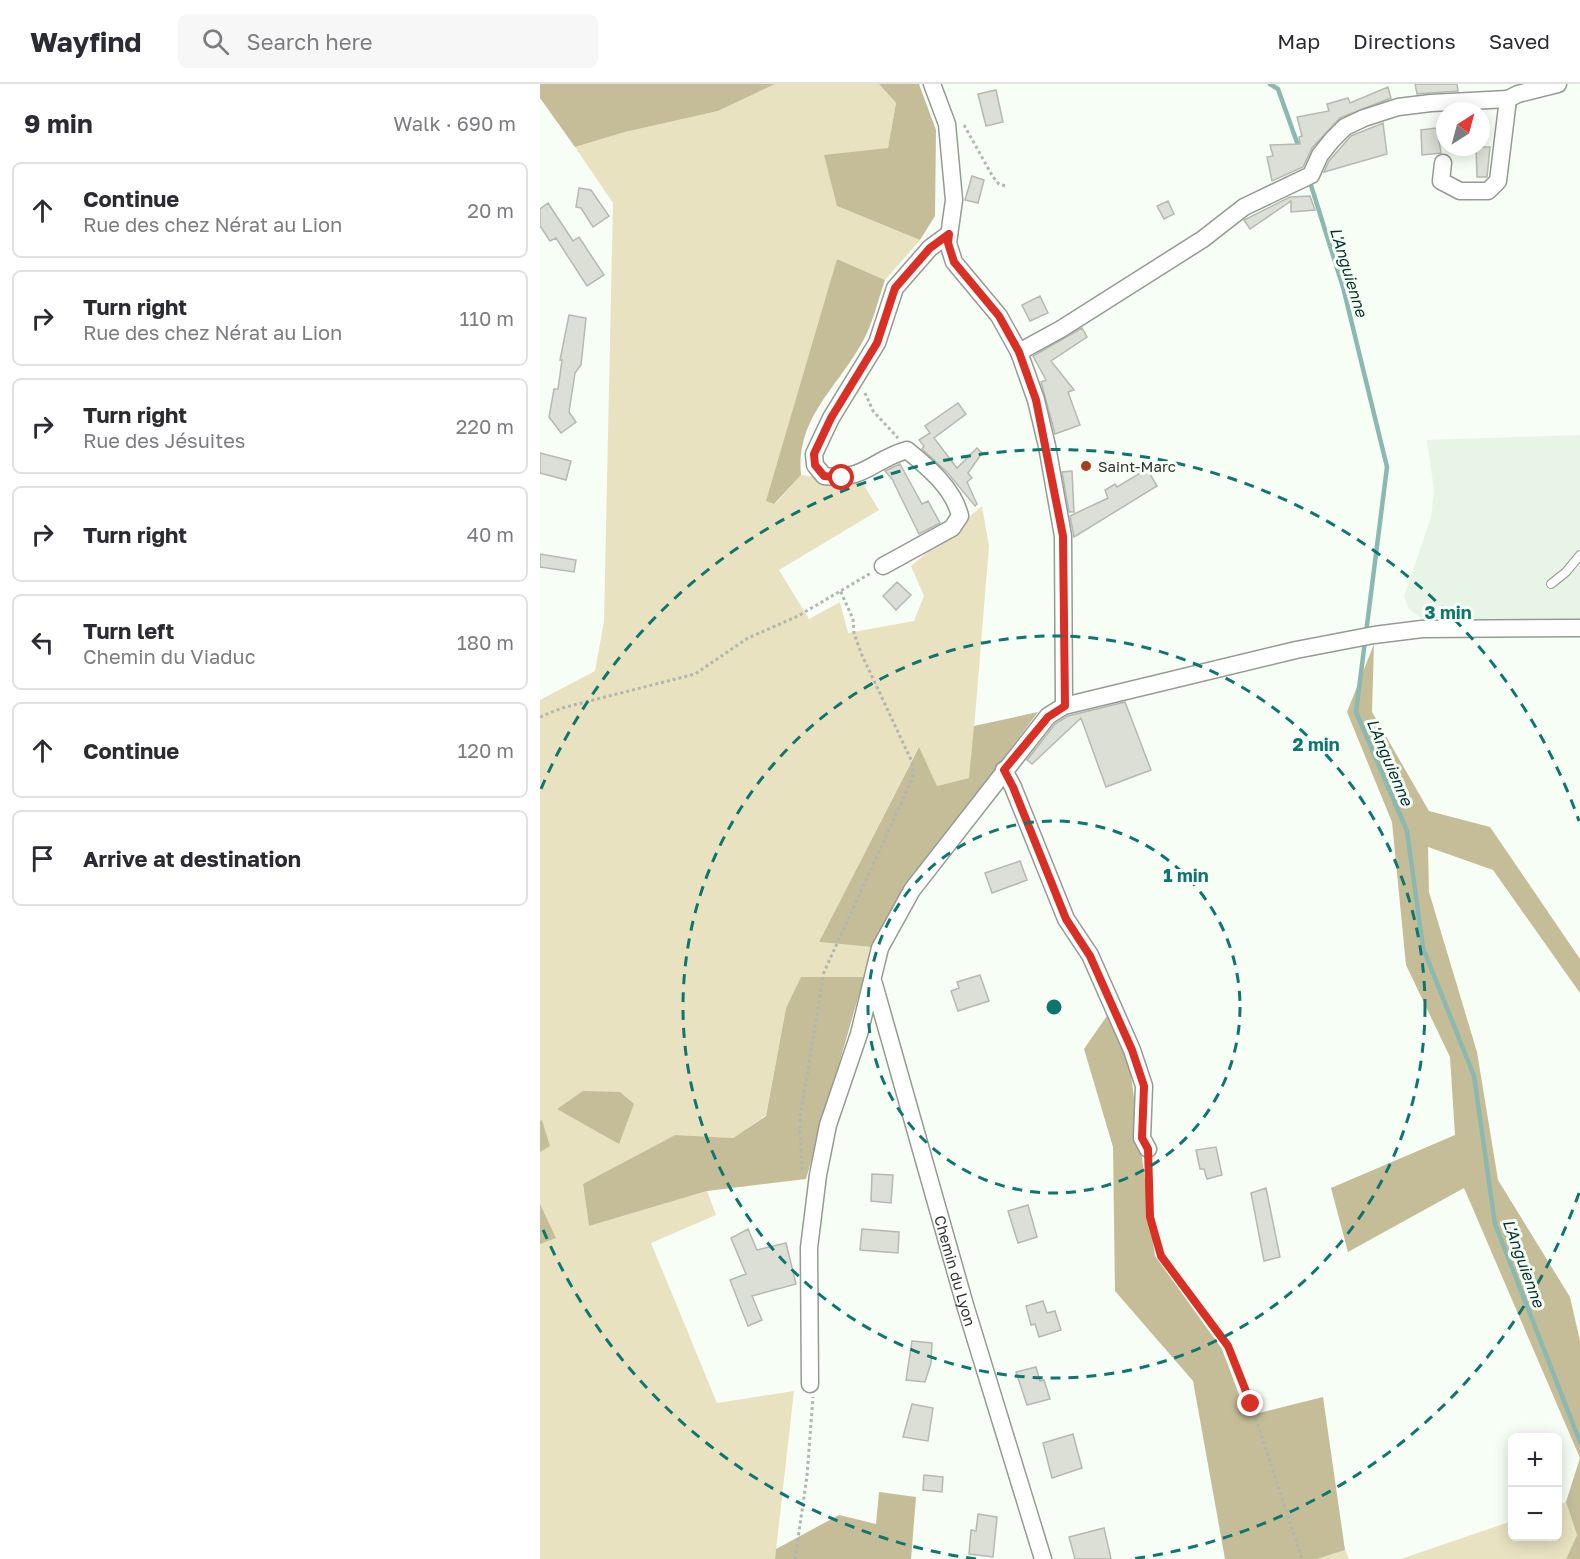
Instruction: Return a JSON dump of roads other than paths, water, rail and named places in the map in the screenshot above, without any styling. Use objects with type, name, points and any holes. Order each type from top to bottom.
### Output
[{"type":"street","points":[[932,84],[947,124],[954,200],[948,243],[954,262],[999,316],[1019,352],[1036,400],[1063,536],[1065,706]]},
{"type":"street","points":[[1019,352],[1061,329],[1203,239],[1244,207],[1307,177],[1320,155],[1345,127],[1364,118],[1398,108],[1431,103],[1508,99],[1518,94],[1558,84]]},
{"type":"street","points":[[1443,163],[1441,181],[1460,191],[1488,191],[1498,181],[1508,99]]},
{"type":"street","points":[[883,566],[952,528],[960,516],[958,506],[930,468],[907,450],[857,475],[842,478],[824,476],[815,465],[814,454],[831,418],[877,343],[895,288],[930,248],[949,234]]},
{"type":"street","points":[[810,1384],[809,1248],[818,1177],[828,1125],[874,982],[880,948],[900,909],[1004,770],[1048,717],[1065,706],[1367,636],[1422,629],[1580,628]]},
{"type":"street","points":[[1004,770],[1066,919],[1090,956],[1132,1050],[1144,1086],[1142,1138],[1148,1149]]},
{"type":"street","name":"Chemin du Lyon","points":[[874,982],[965,1305],[1043,1559]]},
{"type":"lane","points":[[1551,584],[1566,572],[1580,555]]},
{"type":"waterway","name":"L'Anguienne","points":[[1270,84],[1278,89],[1299,148]]},
{"type":"waterway","name":"L'Anguienne","points":[[1309,179],[1343,287],[1387,467],[1366,633]]},
{"type":"waterway","name":"L'Anguienne","points":[[1365,641],[1356,712],[1407,831],[1423,948],[1474,1076],[1495,1224],[1580,1442]]},
{"type":"place","name":"Saint-Marc","points":[[1086,466]]}]
